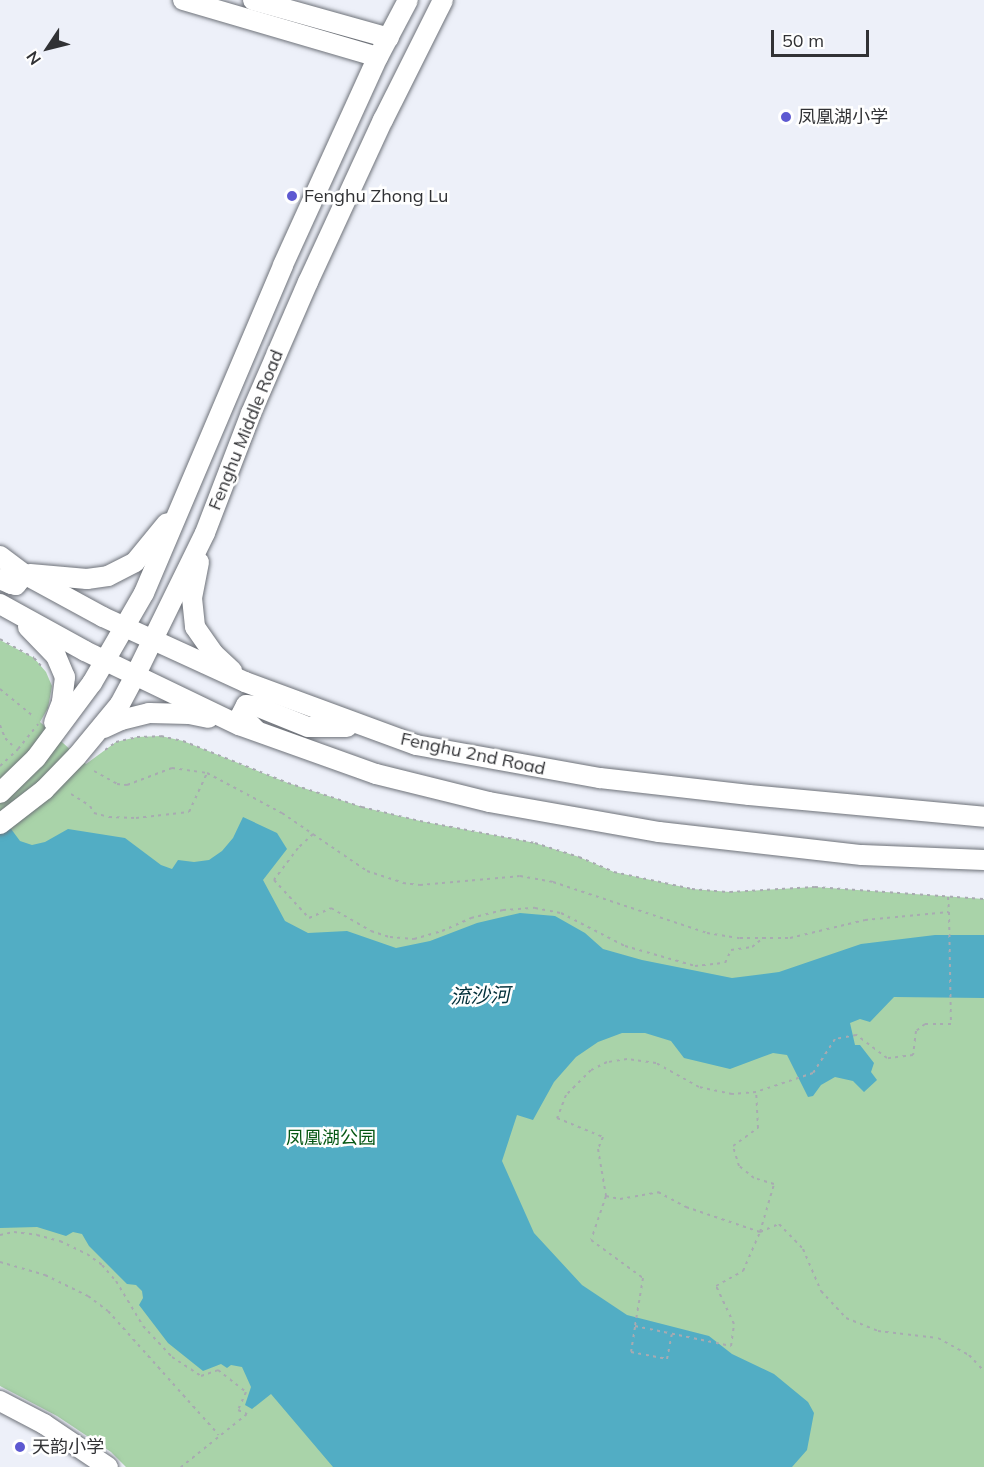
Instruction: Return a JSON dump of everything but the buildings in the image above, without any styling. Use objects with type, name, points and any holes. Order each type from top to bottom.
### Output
[{"type":"street","points":[[183,0],[378,57]]},
{"type":"street","points":[[253,0],[389,38]]},
{"type":"street","name":"Fenghu Middle Road","points":[[6,788],[46,746],[106,662],[144,593],[283,265],[378,57],[408,0]]},
{"type":"street","name":"Fenghu Middle Road","points":[[0,824],[30,801],[77,756],[120,704],[205,533],[251,413],[308,282],[383,120],[443,0]]},
{"type":"street","points":[[24,574],[87,579],[122,570],[135,562],[183,502],[215,508]]},
{"type":"street","points":[[205,533],[192,598],[195,627],[213,653],[245,682]]},
{"type":"street","points":[[0,556],[15,570],[19,581],[10,584],[0,579]]},
{"type":"street","name":"Fenghu 2nd Road","points":[[0,556],[24,574],[126,627],[245,682],[416,745],[600,777],[749,795],[984,817]]},
{"type":"street","points":[[4,605],[106,662],[239,725],[354,767],[431,788],[489,802],[648,830],[861,855],[984,860]]},
{"type":"street","points":[[4,605],[56,656],[65,677],[62,702],[46,746]]},
{"type":"street","points":[[261,734],[241,715],[246,705],[256,706],[308,727],[365,728]]},
{"type":"street","points":[[77,756],[98,732],[108,726],[149,713],[189,714],[239,725]]},
{"type":"street","points":[[0,1401],[44,1424],[108,1467]]},
{"type":"path","points":[[0,639],[34,658],[46,672]]},
{"type":"path","points":[[0,689],[33,716]]},
{"type":"path","points":[[0,766],[18,749],[40,722]]},
{"type":"path","points":[[0,725],[5,738],[12,744]]},
{"type":"path","points":[[98,754],[116,742],[137,737],[161,736],[183,741],[288,783],[362,807],[535,843],[579,857],[614,872],[692,889],[730,892],[815,887],[984,899]]},
{"type":"path","points":[[94,771],[117,784],[127,785],[172,768],[207,773],[265,803],[367,871],[387,880],[420,885],[520,876],[563,886],[707,933],[762,939],[801,936],[865,920],[950,912]]},
{"type":"path","points":[[70,794],[90,806],[94,813],[109,817],[136,818],[189,812],[207,773]]},
{"type":"path","points":[[313,834],[298,848],[274,880],[309,918],[331,908],[370,931],[390,937],[414,939],[503,910],[535,908],[561,913],[625,946],[695,966],[725,963],[731,950],[752,947],[762,939]]},
{"type":"path","points":[[672,1334],[667,1359],[631,1352],[643,1278],[591,1240],[606,1196],[598,1149],[603,1137],[557,1118],[566,1095],[591,1070],[607,1062],[642,1059],[656,1063],[699,1087],[732,1094],[756,1092],[813,1072],[835,1039],[856,1035],[887,1058],[913,1055],[916,1030],[925,1024],[951,1024],[951,922],[948,896]]},
{"type":"path","points":[[635,1326],[731,1346],[734,1324],[716,1286],[743,1271],[760,1232],[774,1184],[754,1178],[739,1166],[733,1146],[758,1128],[756,1092]]},
{"type":"path","points":[[606,1196],[620,1199],[658,1192],[686,1207],[760,1232],[779,1224],[790,1233],[803,1250],[820,1291],[846,1318],[878,1331],[938,1338],[969,1355],[984,1371]]},
{"type":"path","points":[[0,1235],[14,1232],[60,1240],[87,1254],[102,1265],[116,1281],[143,1326],[156,1342],[201,1376],[218,1370],[246,1392],[238,1410],[247,1414],[219,1434],[181,1467]]},
{"type":"path","points":[[0,1262],[45,1275],[88,1296],[108,1311],[219,1434]]},
{"type":"green space","name":"凤凰湖公园","points":[[0,640],[34,658],[46,672],[52,686],[48,708],[40,722],[86,764],[116,742],[137,737],[161,736],[183,741],[288,783],[362,807],[420,821],[535,843],[579,857],[614,872],[692,889],[730,892],[815,887],[984,899],[984,1467],[126,1467],[111,1452],[57,1416],[0,1386]]},
{"type":"water","name":"流沙河","points":[[0,814],[20,841],[32,845],[45,842],[68,829],[125,838],[161,865],[172,869],[178,860],[194,862],[209,860],[222,851],[233,838],[243,817],[277,833],[287,849],[263,880],[285,921],[308,933],[347,931],[396,948],[430,941],[477,923],[520,913],[555,916],[585,933],[603,949],[642,960],[732,978],[779,972],[861,944],[935,935],[984,935],[984,998],[894,997],[870,1022],[860,1019],[850,1023],[855,1045],[860,1045],[874,1063],[871,1072],[877,1080],[864,1092],[853,1081],[835,1077],[821,1085],[813,1096],[808,1097],[787,1055],[773,1053],[730,1069],[684,1058],[671,1041],[645,1033],[622,1033],[598,1042],[576,1057],[554,1082],[533,1120],[517,1115],[502,1161],[534,1233],[582,1285],[627,1315],[709,1336],[732,1354],[774,1374],[808,1402],[814,1413],[807,1450],[792,1467],[333,1467],[271,1394],[252,1409],[245,1405],[251,1387],[242,1367],[231,1365],[227,1368],[221,1364],[203,1371],[168,1343],[139,1305],[143,1298],[142,1291],[136,1285],[127,1284],[89,1246],[82,1234],[73,1232],[66,1236],[37,1227],[0,1228]]},
{"type":"place","name":"凤凰湖小学","points":[[786,117]]},
{"type":"place","name":"Fenghu Zhong Lu","points":[[292,196]]},
{"type":"place","name":"天韵小学","points":[[20,1447]]}]
